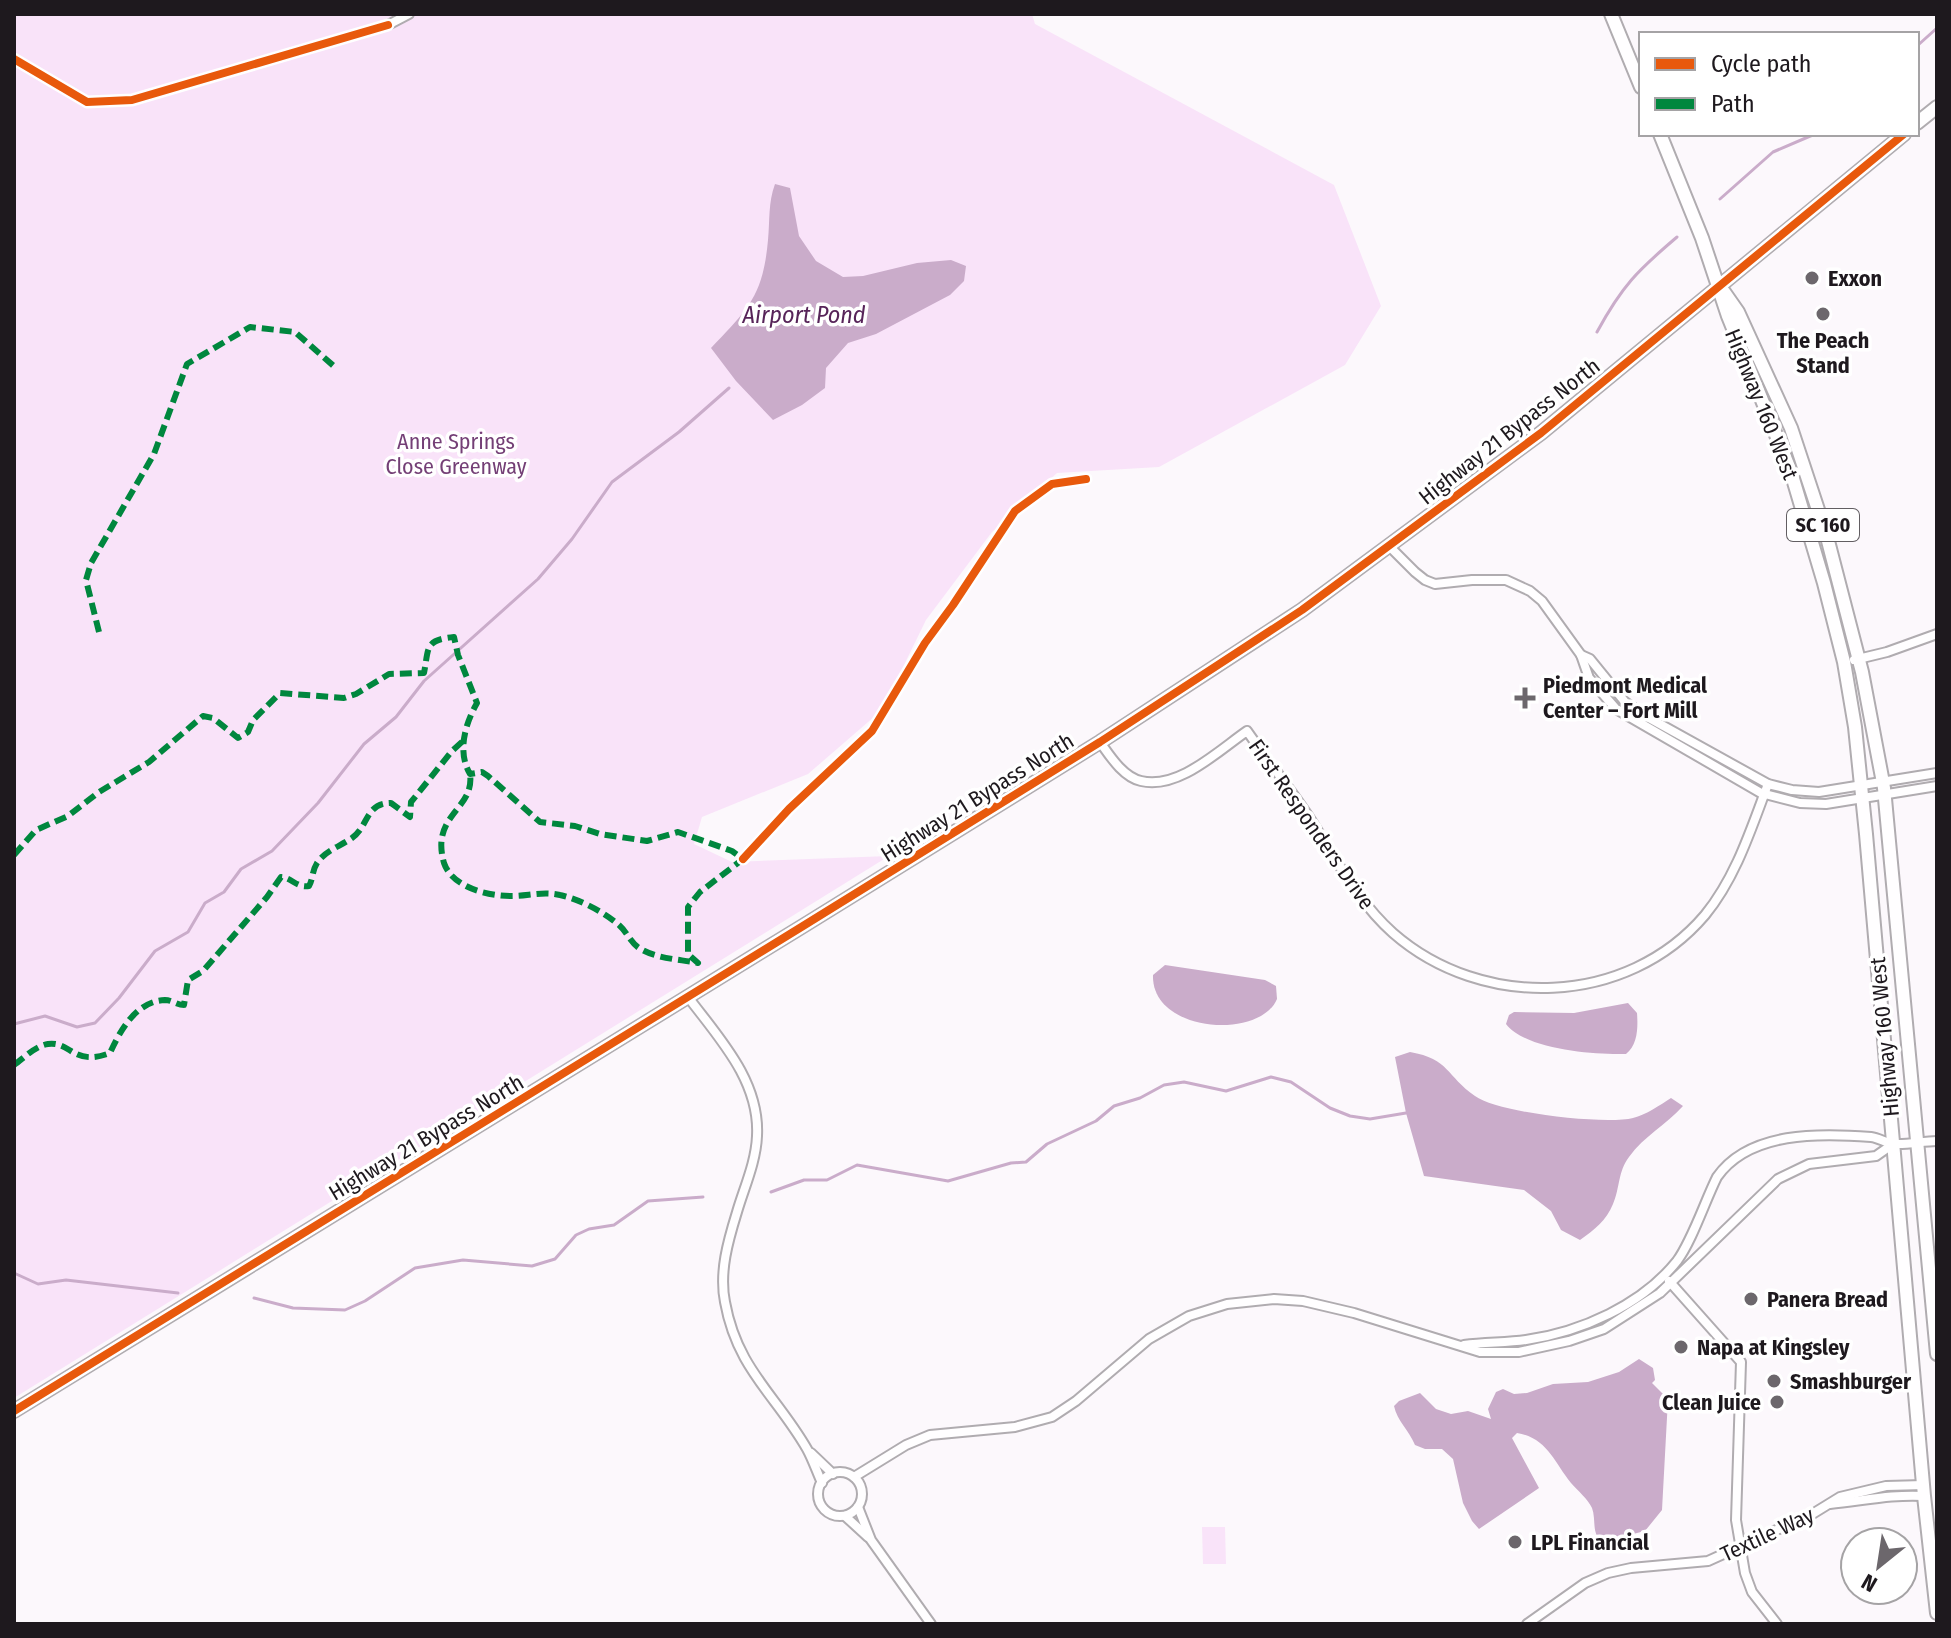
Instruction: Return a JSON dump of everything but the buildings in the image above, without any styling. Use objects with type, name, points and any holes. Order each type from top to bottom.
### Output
[{"type":"main road","points":[[1611,14],[1639,82]]},
{"type":"main road","points":[[1919,121],[1937,107]]},
{"type":"main road","name":"SC 160","points":[[1661,136],[1719,285]]},
{"type":"main road","name":"Highway 21 Bypass North","points":[[14,1411],[1100,742],[1302,610],[1541,433],[1902,136]]},
{"type":"main road","name":"Highway 160 West","points":[[1719,285],[1738,312],[1791,428],[1827,537],[1859,659],[1872,790],[1918,1142],[1937,1354]]},
{"type":"main road","name":"Highway 160 West","points":[[1719,285],[1728,316],[1791,472],[1824,583],[1872,790],[1893,1144],[1937,1613]]},
{"type":"street","points":[[388,25],[409,14]]},
{"type":"street","points":[[1390,547],[1415,572],[1435,584],[1484,580],[1521,584],[1542,601],[1581,655],[1589,678],[1611,705],[1764,794],[1811,804],[1937,773]]},
{"type":"street","points":[[1844,662],[1937,634]]},
{"type":"street","points":[[1581,655],[1590,659],[1625,702],[1768,784],[1804,792],[1937,786]]},
{"type":"street","points":[[1645,727],[1649,718]]},
{"type":"street","name":"First Responders Drive","points":[[1100,742],[1117,765],[1138,781],[1165,783],[1247,731],[1358,892],[1391,931],[1417,951],[1450,969],[1495,985],[1530,989],[1563,988],[1608,978],[1650,960],[1686,935],[1705,914],[1733,872],[1768,784]]},
{"type":"street","points":[[688,997],[738,1067],[750,1090],[755,1109],[757,1136],[753,1158],[723,1277],[734,1340],[745,1363],[808,1450],[833,1474]]},
{"type":"street","points":[[1464,1345],[1525,1341],[1585,1325],[1631,1301],[1678,1259],[1704,1202],[1725,1166],[1751,1148],[1790,1138],[1835,1136],[1874,1137],[1893,1144],[1937,1141]]},
{"type":"street","points":[[854,1477],[906,1445],[930,1435],[1015,1427],[1052,1417],[1076,1401],[1149,1339],[1189,1316],[1227,1304],[1274,1299],[1335,1307],[1480,1352],[1519,1352],[1569,1341],[1612,1325],[1639,1308],[1671,1283],[1778,1179],[1809,1164],[1876,1156],[1893,1144]]},
{"type":"street","points":[[1663,1275],[1742,1365],[1736,1520],[1745,1573],[1752,1592],[1777,1624]]},
{"type":"street","points":[[808,1450],[822,1483],[821,1504],[831,1514],[845,1516],[871,1540],[931,1624]]},
{"type":"street","points":[[860,1486],[882,1462]]},
{"type":"street","points":[[822,1483],[840,1472],[854,1477],[862,1496],[858,1507],[845,1516]]},
{"type":"street","name":"Textile Way","points":[[1527,1624],[1585,1583],[1608,1573],[1708,1561],[1840,1497],[1861,1490],[1886,1486],[1924,1491]]},
{"type":"street","points":[[858,1507],[871,1540]]},
{"type":"green space","name":"Anne Springs Close Greenway","points":[[14,14],[1032,14],[1035,24],[1334,185],[1381,306],[1345,365],[1159,467],[1057,473],[992,532],[926,620],[882,710],[808,774],[702,817],[694,844],[732,862],[889,856],[14,1398]]},
{"type":"green space","points":[[1202,1527],[1225,1527],[1226,1564],[1203,1564]]},
{"type":"water","name":"Airport Pond","points":[[775,184],[790,188],[799,236],[816,261],[843,277],[863,276],[917,263],[951,260],[966,266],[964,281],[950,295],[876,334],[848,343],[826,368],[825,388],[802,405],[773,420],[736,381],[711,348],[735,323],[758,288],[766,259],[770,205]]},
{"type":"water","points":[[1165,965],[1265,980],[1276,986],[1277,999],[1267,1012],[1250,1021],[1230,1025],[1187,1019],[1169,1009],[1157,994],[1153,975]]},
{"type":"water","points":[[1628,1003],[1637,1013],[1637,1024],[1635,1041],[1626,1054],[1580,1052],[1545,1045],[1516,1033],[1506,1024],[1509,1015],[1514,1012],[1574,1013]]},
{"type":"water","points":[[1410,1052],[1433,1059],[1475,1096],[1505,1108],[1577,1119],[1619,1120],[1643,1115],[1671,1098],[1683,1106],[1629,1157],[1610,1210],[1600,1224],[1580,1240],[1561,1230],[1551,1211],[1524,1190],[1424,1176],[1406,1113],[1395,1057]]},
{"type":"water","points":[[1639,1359],[1653,1368],[1655,1380],[1652,1383],[1668,1399],[1662,1510],[1645,1531],[1609,1540],[1599,1539],[1590,1505],[1543,1445],[1517,1433],[1512,1438],[1539,1488],[1479,1529],[1463,1503],[1453,1459],[1442,1449],[1425,1449],[1415,1445],[1394,1406],[1420,1393],[1436,1409],[1451,1414],[1468,1411],[1491,1419],[1488,1409],[1496,1392],[1503,1389],[1514,1394],[1527,1393],[1553,1384],[1588,1382],[1619,1372]]},
{"type":"waterway","points":[[1919,44],[1937,28]]},
{"type":"waterway","points":[[1720,199],[1773,152],[1810,136]]},
{"type":"waterway","points":[[1597,332],[1631,280],[1677,237]]},
{"type":"waterway","points":[[14,1024],[45,1016],[77,1027],[95,1023],[119,998],[155,951],[188,932],[205,903],[224,892],[241,869],[272,851],[318,803],[364,744],[396,717],[424,681],[538,579],[572,539],[612,482],[679,432],[729,388]]},
{"type":"waterway","points":[[771,1192],[804,1180],[827,1180],[857,1165],[948,1181],[1011,1163],[1026,1162],[1047,1144],[1096,1121],[1114,1106],[1140,1098],[1164,1085],[1184,1082],[1226,1091],[1271,1077],[1291,1082],[1330,1108],[1350,1116],[1370,1119],[1406,1113]]},
{"type":"waterway","points":[[254,1298],[293,1308],[345,1310],[365,1301],[415,1268],[463,1260],[532,1266],[555,1259],[576,1235],[589,1229],[614,1225],[648,1201],[703,1197]]},
{"type":"waterway","points":[[14,1273],[38,1284],[66,1280],[178,1293]]},
{"type":"marked path","points":[[99,632],[86,580],[91,563],[154,454],[187,364],[250,327],[295,332],[336,368]]},
{"type":"marked path","points":[[14,855],[36,830],[68,816],[99,792],[149,762],[203,716],[213,718],[238,738],[248,732],[253,720],[280,693],[344,698],[389,674],[424,673],[428,651],[433,643],[454,637],[477,703],[469,720],[463,747],[470,774],[482,772],[488,776],[540,822],[647,841],[678,832],[732,851],[743,859],[700,892],[688,907],[688,954],[698,963],[646,952],[636,946],[613,920],[575,900],[548,893],[492,894],[462,884],[454,878],[444,863],[441,847],[443,833],[466,796],[470,774]]},
{"type":"marked path","points":[[14,1065],[48,1044],[62,1046],[80,1056],[98,1057],[110,1053],[137,1011],[165,1000],[184,1005],[188,980],[203,971],[281,877],[301,886],[309,886],[315,866],[329,852],[352,838],[376,807],[391,803],[410,817],[411,802],[464,740]]},
{"type":"cycle path","points":[[14,59],[87,102],[132,100],[388,25]]},
{"type":"cycle path","points":[[14,1411],[1100,742],[1302,610],[1541,433],[1902,136]]},
{"type":"cycle path","points":[[743,859],[789,809],[872,731],[925,643],[1015,511],[1052,484],[1086,479]]},
{"type":"place","name":"Exxon","points":[[1812,278]]},
{"type":"place","name":"The Peach Stand","points":[[1823,314]]},
{"type":"place","name":"Piedmont Medical Center – Fort Mill","points":[[1525,698]]},
{"type":"place","name":"Panera Bread","points":[[1751,1299]]},
{"type":"place","name":"Napa at Kingsley","points":[[1681,1347]]},
{"type":"place","name":"Smashburger","points":[[1774,1381]]},
{"type":"place","name":"Clean Juice","points":[[1777,1402]]},
{"type":"place","name":"LPL Financial","points":[[1515,1542]]}]
